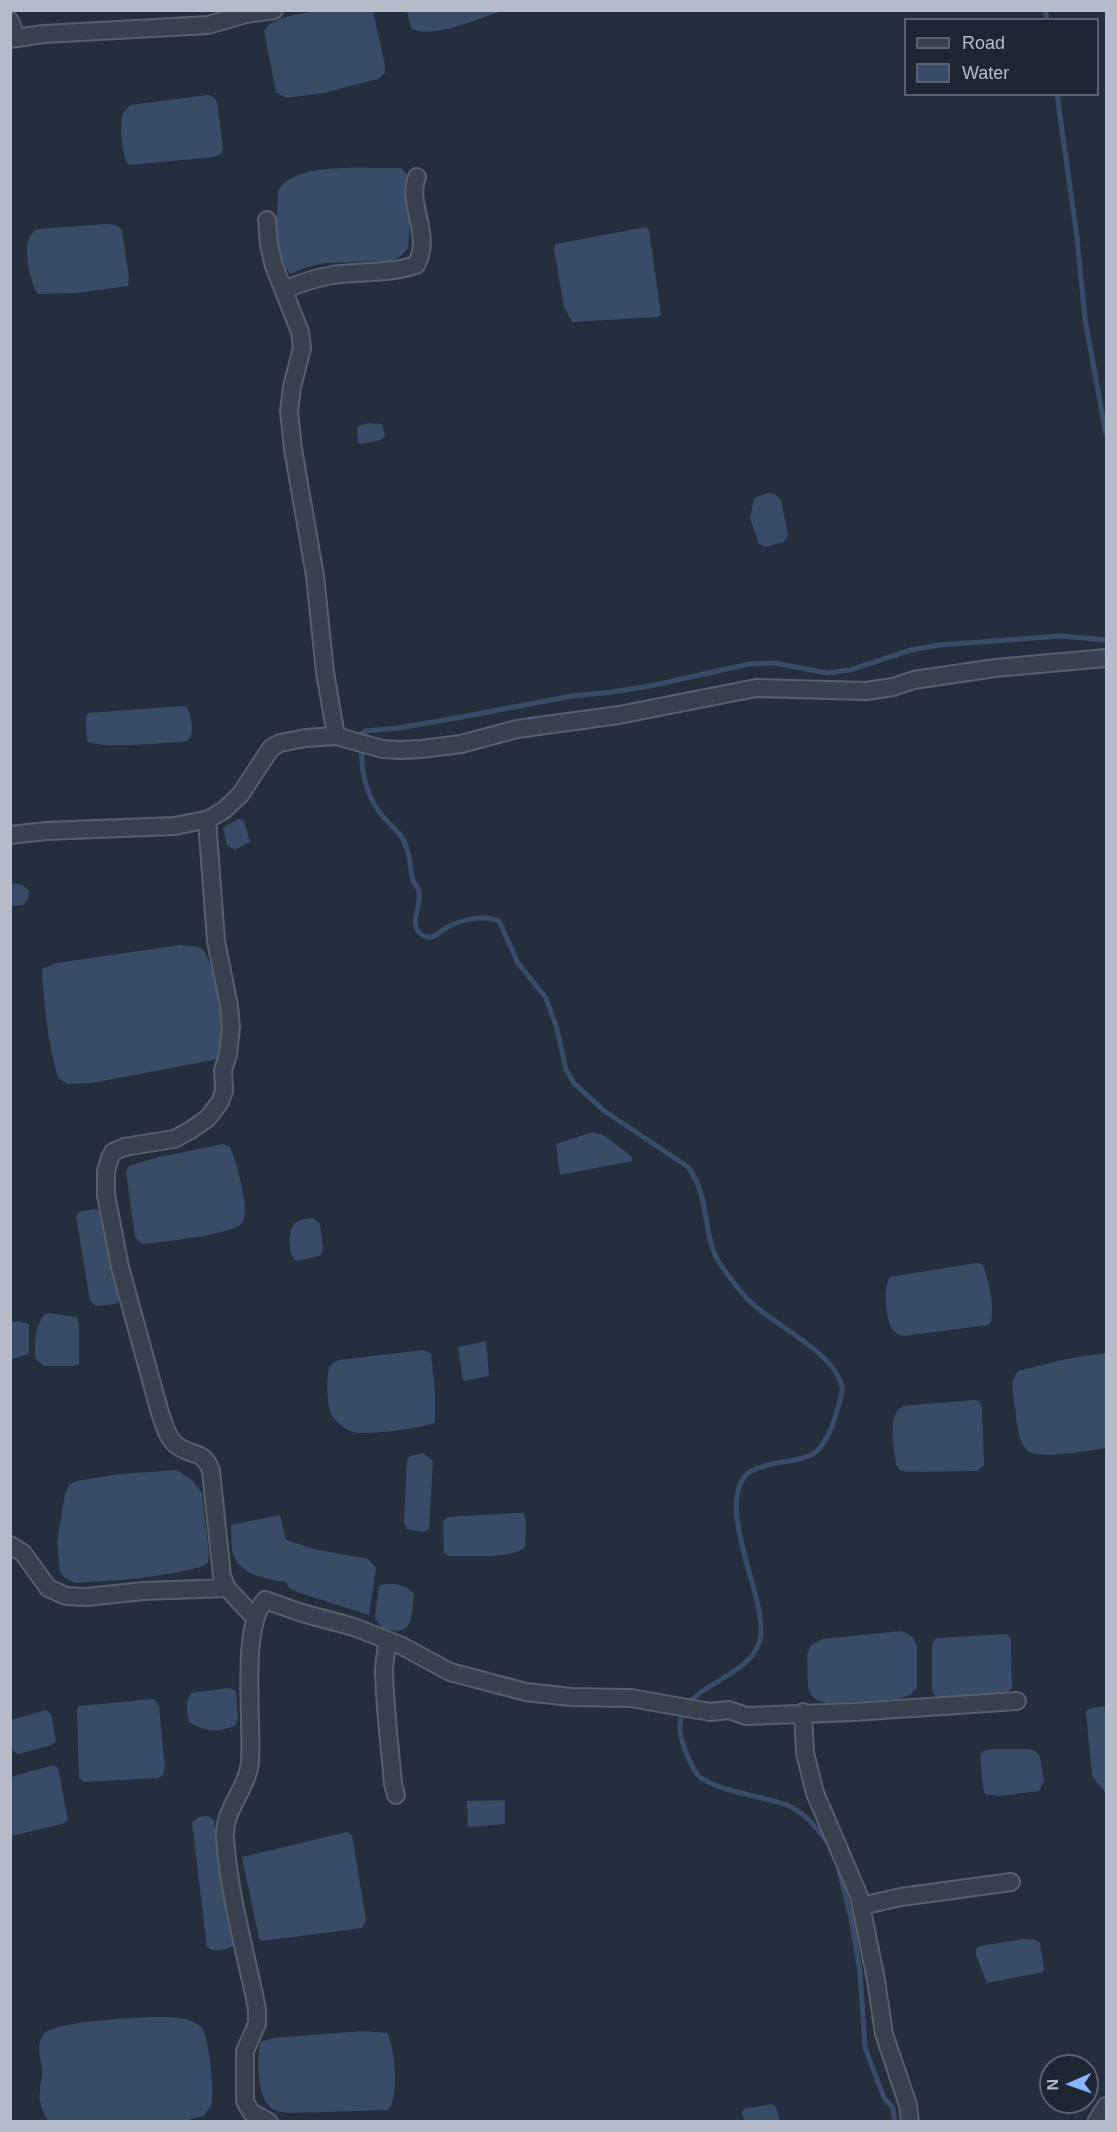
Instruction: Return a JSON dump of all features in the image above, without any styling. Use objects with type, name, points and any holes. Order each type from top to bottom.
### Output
[{"type":"street","points":[[10,21],[14,39],[44,34],[208,25],[246,12],[274,10]]},
{"type":"street","points":[[284,291],[305,280],[334,275],[385,272],[416,265],[420,258],[423,238],[414,186],[417,177]]},
{"type":"street","points":[[267,220],[274,266],[300,332],[302,348],[292,387],[289,411],[293,449],[315,576],[325,672],[342,738]]},
{"type":"street","points":[[10,835],[46,831],[175,826],[207,820],[225,810],[240,795],[271,748],[290,740],[342,738],[366,745],[400,750],[461,744],[518,729],[619,715],[756,688],[828,691],[883,689],[914,680],[995,668],[1107,658]]},
{"type":"street","points":[[207,820],[216,941],[231,1027],[228,1055],[223,1070],[224,1091],[220,1102],[208,1118],[191,1130],[174,1139],[124,1147],[113,1152],[106,1171],[106,1195],[120,1267],[141,1348],[167,1433],[180,1449],[202,1455],[207,1461],[211,1471],[219,1567],[227,1588],[254,1617]]},
{"type":"street","points":[[10,1545],[23,1553],[48,1588],[66,1596],[87,1597],[143,1591],[227,1588]]},
{"type":"street","points":[[269,2121],[251,2112],[245,2100],[245,2051],[257,2024],[257,2009],[224,1835],[225,1822],[246,1781],[250,1763],[249,1674],[254,1617],[265,1600],[354,1627],[402,1646],[450,1672],[526,1692],[571,1697],[631,1698],[710,1712],[729,1710],[746,1716],[803,1712],[853,1712],[1017,1701]]},
{"type":"street","points":[[387,1640],[387,1657],[384,1668],[385,1689],[393,1784],[396,1795]]},
{"type":"street","points":[[803,1712],[805,1753],[815,1793],[859,1896],[884,2034],[908,2105],[910,2121]]},
{"type":"street","points":[[861,1906],[901,1897],[1011,1882]]},
{"type":"street","points":[[1096,2121],[1107,2106]]},
{"type":"water","points":[[407,10],[502,11],[456,27],[430,32],[411,28]]},
{"type":"water","points":[[319,11],[373,11],[385,73],[378,79],[324,93],[286,98],[276,92],[264,31],[281,18]]},
{"type":"water","points":[[208,95],[214,97],[217,102],[223,148],[221,154],[214,157],[129,165],[123,149],[121,128],[122,115],[130,105]]},
{"type":"water","points":[[401,168],[408,177],[410,221],[408,248],[401,256],[391,261],[324,263],[291,274],[280,257],[277,235],[278,192],[285,183],[296,176],[325,169]]},
{"type":"water","points":[[116,225],[122,230],[129,278],[128,286],[77,293],[38,294],[29,269],[27,249],[32,233],[38,229]]},
{"type":"water","points":[[646,227],[649,230],[661,315],[572,322],[564,307],[554,248],[556,244]]},
{"type":"water","points":[[369,423],[382,424],[385,436],[381,440],[360,444],[357,427]]},
{"type":"water","points":[[769,493],[775,494],[781,500],[788,535],[784,542],[766,547],[759,544],[750,518],[754,498]]},
{"type":"water","points":[[187,707],[192,727],[190,739],[184,742],[105,745],[87,741],[86,717],[88,713]]},
{"type":"water","points":[[238,819],[244,821],[250,842],[235,850],[227,845],[223,828]]},
{"type":"water","points":[[10,883],[23,885],[29,891],[28,899],[23,905],[11,906]]},
{"type":"water","points":[[180,945],[201,948],[212,970],[221,1022],[221,1051],[218,1059],[92,1083],[68,1084],[58,1078],[47,1024],[42,969],[57,963]]},
{"type":"water","points":[[593,1132],[605,1136],[632,1157],[632,1161],[560,1175],[556,1144]]},
{"type":"water","points":[[223,1144],[230,1147],[239,1174],[245,1209],[242,1223],[225,1231],[211,1234],[142,1244],[135,1237],[126,1172],[129,1166],[155,1158]]},
{"type":"water","points":[[100,1210],[102,1214],[122,1297],[116,1304],[96,1306],[90,1301],[76,1216],[79,1212]]},
{"type":"water","points":[[313,1218],[320,1224],[323,1249],[320,1256],[296,1261],[290,1249],[292,1228],[298,1221]]},
{"type":"water","points":[[976,1263],[982,1264],[989,1285],[992,1313],[989,1325],[903,1336],[893,1330],[889,1323],[886,1302],[886,1287],[890,1277]]},
{"type":"water","points":[[48,1313],[77,1317],[79,1364],[44,1366],[36,1359],[35,1340],[38,1326]]},
{"type":"water","points":[[11,1322],[29,1324],[29,1354],[11,1359]]},
{"type":"water","points":[[486,1341],[489,1376],[463,1381],[458,1347]]},
{"type":"water","points":[[424,1350],[431,1354],[435,1391],[435,1423],[394,1431],[360,1433],[346,1429],[333,1417],[327,1390],[328,1373],[333,1363],[339,1360]]},
{"type":"water","points":[[1106,1353],[1106,1448],[1054,1455],[1034,1454],[1028,1451],[1020,1437],[1013,1393],[1013,1379],[1018,1371],[1066,1359]]},
{"type":"water","points":[[979,1401],[982,1408],[984,1465],[977,1471],[906,1472],[900,1470],[896,1465],[892,1433],[897,1411],[903,1406]]},
{"type":"water","points":[[423,1453],[433,1461],[429,1529],[423,1532],[407,1529],[404,1523],[407,1460],[410,1456]]},
{"type":"water","points":[[177,1470],[192,1480],[202,1493],[208,1563],[201,1567],[174,1573],[134,1579],[75,1583],[64,1577],[60,1572],[57,1542],[65,1494],[69,1485],[76,1481],[120,1474]]},
{"type":"water","points":[[523,1513],[526,1521],[525,1547],[519,1551],[489,1556],[449,1556],[444,1553],[443,1524],[448,1517]]},
{"type":"water","points":[[280,1515],[286,1540],[314,1549],[368,1559],[376,1568],[369,1615],[297,1592],[289,1588],[286,1582],[263,1578],[242,1567],[232,1551],[231,1525]]},
{"type":"water","points":[[386,1584],[401,1586],[414,1594],[409,1624],[400,1630],[382,1628],[375,1617],[379,1586]]},
{"type":"water","points":[[902,1631],[913,1637],[917,1647],[917,1688],[910,1695],[896,1699],[826,1703],[811,1695],[808,1687],[807,1657],[810,1646],[822,1639]]},
{"type":"water","points":[[1007,1634],[1011,1639],[1012,1688],[1008,1692],[960,1698],[934,1695],[932,1690],[932,1644],[936,1638]]},
{"type":"water","points":[[229,1688],[236,1691],[238,1719],[235,1726],[212,1730],[189,1722],[187,1704],[191,1693]]},
{"type":"water","points":[[154,1699],[159,1706],[165,1768],[163,1775],[158,1778],[84,1782],[79,1778],[77,1709],[79,1706]]},
{"type":"water","points":[[1106,1706],[1106,1796],[1092,1775],[1086,1712],[1088,1709]]},
{"type":"water","points":[[46,1710],[51,1714],[56,1741],[52,1745],[18,1754],[12,1750],[11,1720]]},
{"type":"water","points":[[993,1749],[1030,1749],[1037,1752],[1044,1782],[1039,1791],[999,1796],[985,1794],[980,1754]]},
{"type":"water","points":[[53,1765],[58,1768],[68,1820],[62,1824],[11,1836],[11,1777]]},
{"type":"water","points":[[505,1800],[505,1824],[468,1827],[467,1801]]},
{"type":"water","points":[[207,1816],[214,1820],[216,1843],[235,1942],[233,1946],[220,1950],[207,1947],[192,1823],[199,1817]]},
{"type":"water","points":[[347,1832],[352,1835],[366,1920],[362,1928],[262,1941],[259,1938],[242,1857]]},
{"type":"water","points":[[1024,1939],[1040,1943],[1043,1972],[987,1983],[976,1955],[976,1949],[980,1946]]},
{"type":"water","points":[[152,2017],[184,2019],[196,2023],[204,2032],[209,2052],[212,2099],[211,2105],[203,2116],[180,2122],[48,2121],[40,2098],[42,2074],[39,2049],[43,2035],[49,2030],[76,2023]]},
{"type":"water","points":[[364,2031],[387,2033],[390,2040],[395,2084],[392,2104],[388,2110],[290,2113],[271,2108],[266,2103],[259,2076],[258,2057],[261,2042],[272,2038]]},
{"type":"water","points":[[772,2104],[776,2107],[780,2121],[744,2121],[742,2112],[744,2109]]},
{"type":"waterway","points":[[1045,10],[1047,18]]},
{"type":"waterway","points":[[1057,96],[1077,238],[1085,319],[1106,434]]},
{"type":"waterway","points":[[831,1846],[808,1819],[797,1810],[781,1803],[717,1786],[699,1776],[684,1747],[680,1726],[685,1710],[696,1697],[743,1665],[755,1652],[761,1635],[756,1597],[738,1528],[736,1507],[739,1488],[747,1474],[757,1468],[797,1460],[817,1451],[828,1436],[833,1424],[842,1387],[827,1361],[753,1304],[727,1274],[715,1255],[708,1233],[700,1189],[688,1167],[603,1110],[574,1083],[566,1070],[557,1029],[546,998],[518,963],[499,921],[486,918],[465,920],[429,937],[418,931],[415,921],[419,892],[412,877],[406,845],[380,813],[369,795],[362,765],[361,734],[366,731],[399,728],[572,696],[650,686],[749,664],[774,663],[827,673],[850,670],[911,650],[939,645],[1061,636],[1106,640]]},
{"type":"waterway","points":[[838,1866],[852,1923],[860,1972],[865,2047],[884,2098],[893,2108],[895,2122]]}]
